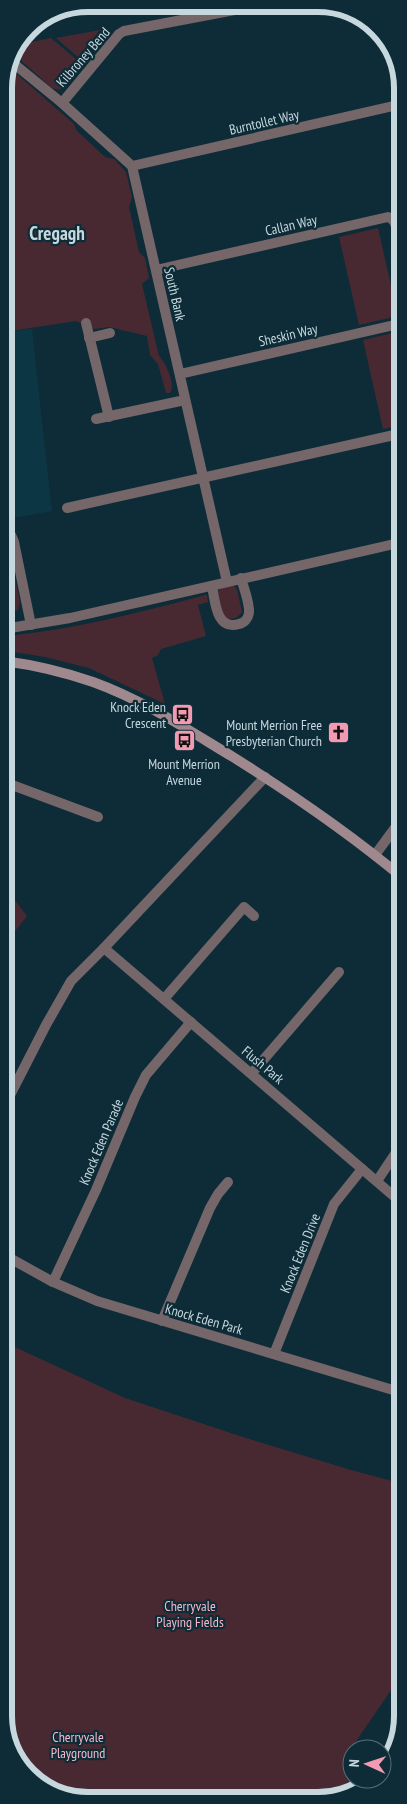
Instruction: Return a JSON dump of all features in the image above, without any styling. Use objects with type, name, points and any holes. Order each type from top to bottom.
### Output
[{"type":"street","name":"Kilbroney Bend","points":[[62,103],[119,34],[124,31],[224,12]]},
{"type":"street","points":[[16,66],[62,103],[132,166]]},
{"type":"street","name":"Burntollet Way","points":[[132,166],[394,106]]},
{"type":"street","name":"South Bank","points":[[132,166],[227,582]]},
{"type":"street","name":"Callan Way","points":[[156,270],[388,217],[394,223]]},
{"type":"street","points":[[86,323],[109,416]]},
{"type":"street","name":"Sheskin Way","points":[[180,374],[394,325]]},
{"type":"street","points":[[90,338],[110,333]]},
{"type":"street","points":[[96,420],[185,400]]},
{"type":"street","points":[[67,508],[394,435]]},
{"type":"street","points":[[13,540],[31,625]]},
{"type":"street","points":[[13,628],[70,618],[394,544]]},
{"type":"street","points":[[212,586],[219,618],[224,623],[237,625],[243,623],[248,618],[249,612],[242,578]]},
{"type":"street","points":[[13,663],[59,672],[92,682],[123,695],[188,730],[265,777],[394,871]]},
{"type":"street","points":[[12,1091],[71,981],[265,777]]},
{"type":"street","points":[[13,785],[98,817]]},
{"type":"street","points":[[375,855],[394,829]]},
{"type":"street","points":[[164,999],[244,907],[254,916]]},
{"type":"street","name":"Flush Park","points":[[104,948],[394,1196]]},
{"type":"street","points":[[252,1073],[339,972]]},
{"type":"street","name":"Knock Eden Parade","points":[[53,1282],[96,1190],[146,1075],[191,1022]]},
{"type":"street","points":[[377,1181],[394,1156]]},
{"type":"street","name":"Knock Eden Drive","points":[[274,1354],[334,1204],[362,1169]]},
{"type":"street","points":[[162,1321],[210,1208],[228,1182]]},
{"type":"street","name":"Knock Eden Park","points":[[12,1260],[53,1282],[97,1301],[394,1390]]},
{"type":"shaded area","points":[[32,329],[52,511],[13,518],[13,331]]},
{"type":"green space","points":[[100,30],[78,57],[56,38]]},
{"type":"green space","points":[[51,38],[77,60],[65,74],[70,77],[60,90],[52,88],[19,58],[28,43]]},
{"type":"green space","points":[[15,72],[74,124],[76,130],[105,157],[114,159],[126,172],[132,197],[129,207],[139,252],[145,258],[149,278],[142,284],[159,356],[165,364],[171,380],[172,389],[170,393],[166,393],[158,364],[150,355],[147,336],[109,327],[94,329],[76,321],[13,331],[13,84]]},
{"type":"green space","points":[[378,228],[394,298],[394,317],[359,325],[339,237]]},
{"type":"green space","points":[[394,333],[394,427],[383,429],[363,340]]},
{"type":"green space","points":[[13,567],[20,602],[18,610],[13,611]]},
{"type":"green space","points":[[233,585],[237,589],[242,612],[237,617],[230,619],[222,615],[217,593],[220,588]]},
{"type":"green space","points":[[207,595],[208,602],[198,605],[206,636],[161,649],[158,655],[152,658],[165,704],[89,668],[45,657],[13,652],[13,635],[106,620]]},
{"type":"green space","points":[[13,897],[27,916],[12,934]]},
{"type":"green space","name":"Cherryvale Playing Fields","points":[[12,1346],[125,1398],[246,1438],[394,1482],[394,1686],[358,1739],[342,1739],[342,1788],[338,1789],[328,1791],[89,1791],[64,1787],[42,1776],[28,1762],[20,1749],[15,1735],[12,1715]]},
{"type":"place","name":"Knock Eden Crescent","points":[[182,715]]},
{"type":"place","name":"Mount Merrion Free Presbyterian Church","points":[[338,733]]},
{"type":"place","name":"Mount Merrion Avenue","points":[[184,741]]},
{"type":"district","name":"Cregagh","points":[[57,233]]},
{"type":"park label","name":"Cherryvale Playground","points":[[78,1745]]}]
